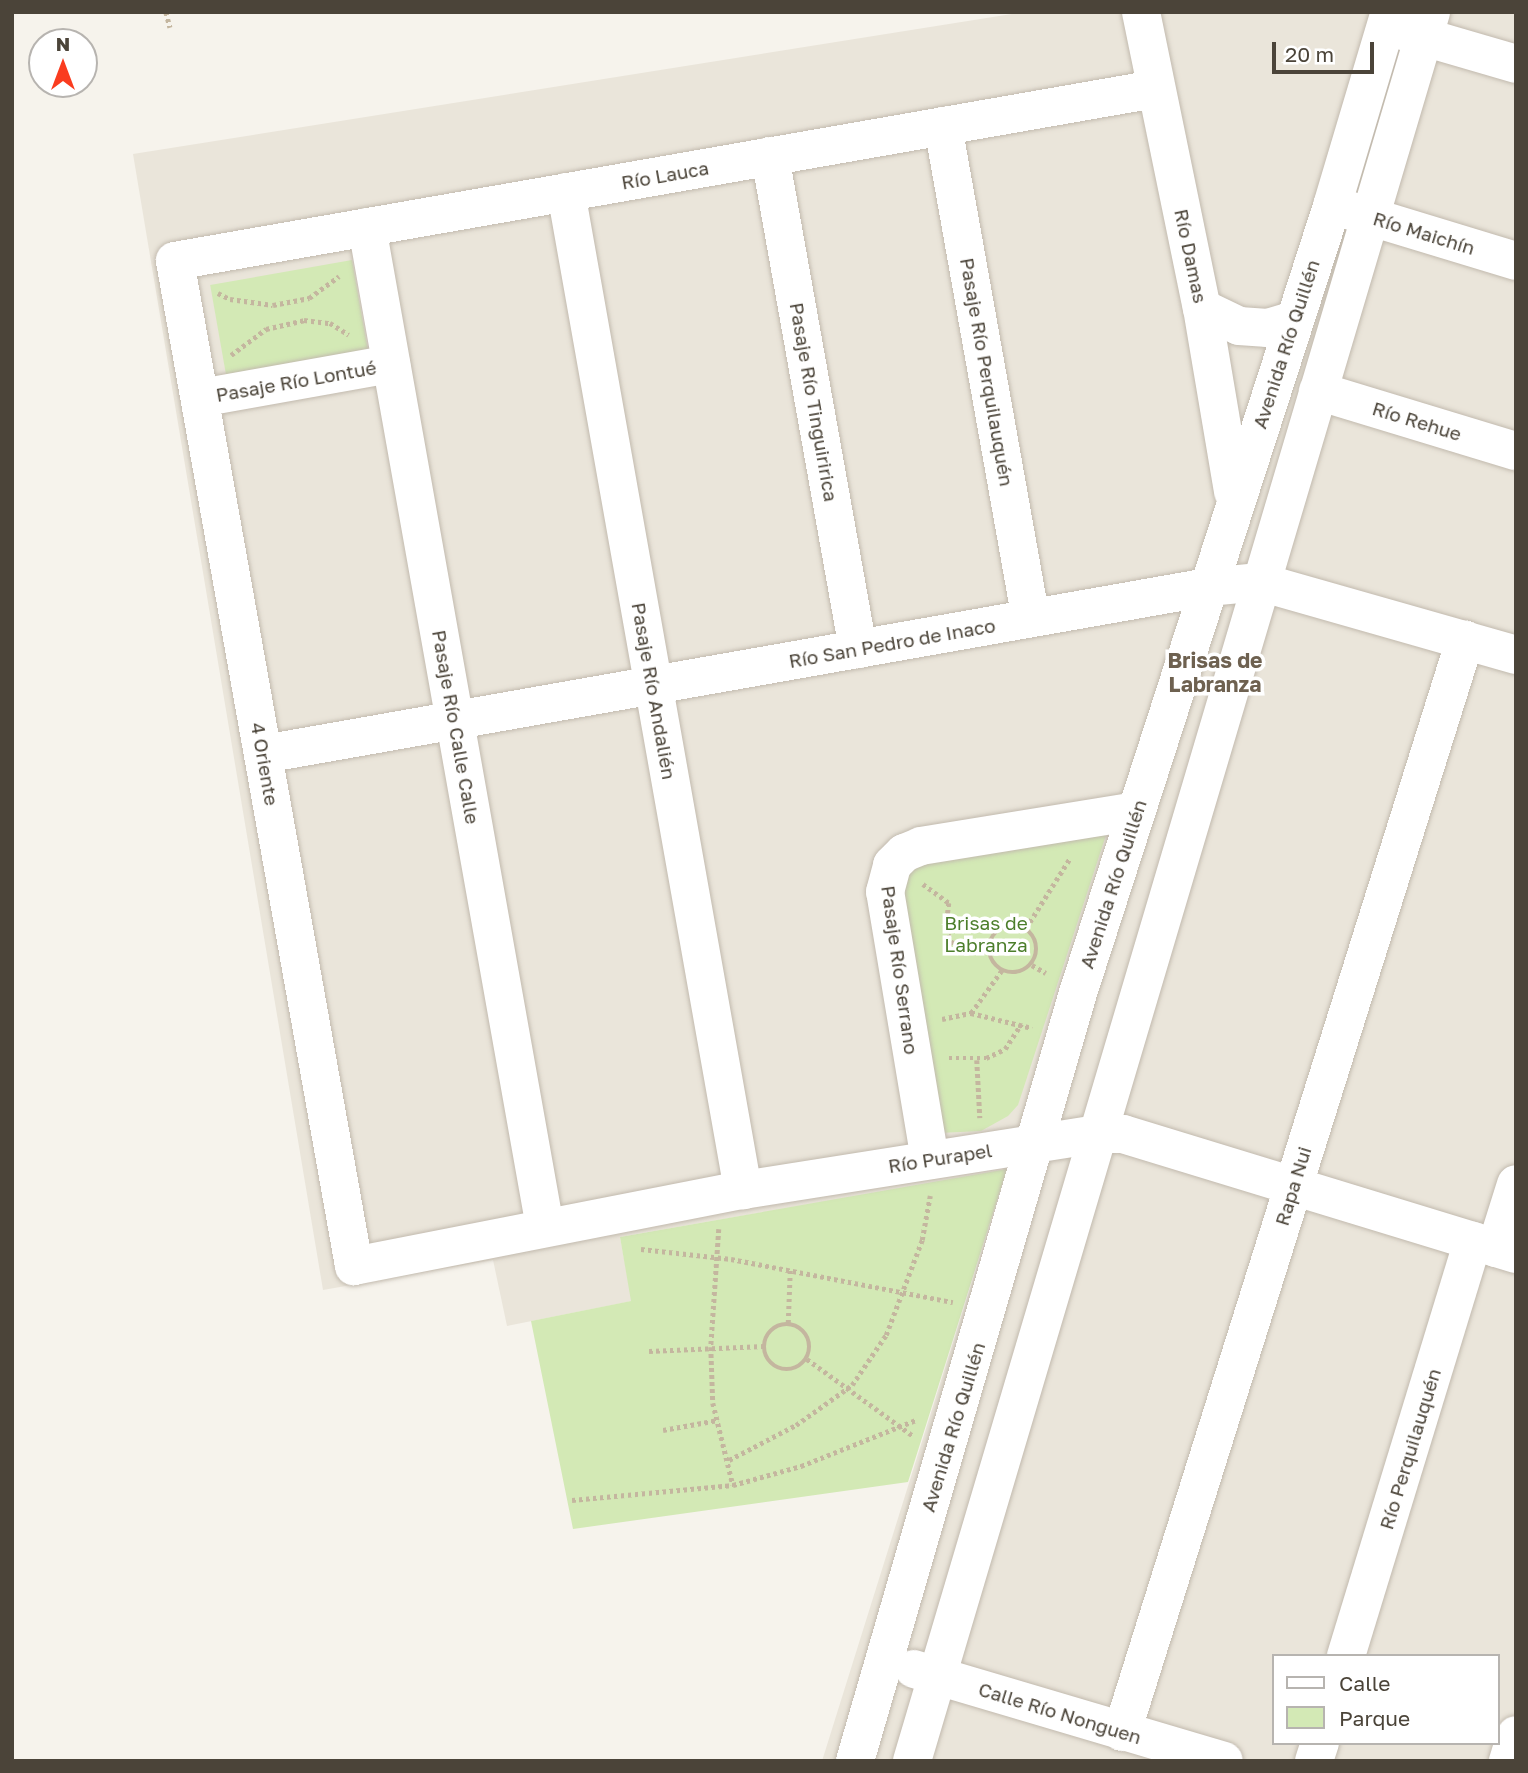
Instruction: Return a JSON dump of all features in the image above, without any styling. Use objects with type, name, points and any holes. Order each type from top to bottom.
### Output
[{"type":"street","name":"Río Damas","points":[[1141,12],[1202,308],[1234,502]]},
{"type":"street","points":[[1388,19],[1427,24],[1516,64]]},
{"type":"street","name":"Avenida Río Quillén","points":[[855,1761],[988,1311],[1065,1037],[1234,502],[1332,205],[1388,19]]},
{"type":"street","points":[[912,1761],[1427,24]]},
{"type":"street","name":"Río Lauca","points":[[175,261],[1155,89]]},
{"type":"street","name":"Pasaje Río Perquilauquén","points":[[943,126],[1031,618]]},
{"type":"street","name":"Pasaje Río Tinguiririca","points":[[771,156],[858,649]]},
{"type":"street","name":"Pasaje Río Andalién","points":[[566,192],[653,685],[733,1191]]},
{"type":"street","name":"Río Maichín","points":[[1332,205],[1516,261]]},
{"type":"street","name":"Pasaje Río Calle Calle","points":[[367,227],[545,1227]]},
{"type":"street","name":"4 Oriente","points":[[175,261],[354,1266]]},
{"type":"street","points":[[1202,308],[1239,327],[1268,328],[1295,320]]},
{"type":"street","name":"Pasaje Río Lontué","points":[[200,398],[391,364]]},
{"type":"street","name":"Río Rehue","points":[[1318,391],[1516,451]]},
{"type":"street","name":"Río San Pedro de Inaco","points":[[264,754],[1208,587],[1260,582],[1516,655]]},
{"type":"street","name":"Rapa Nui","points":[[1122,1732],[1465,640]]},
{"type":"street","name":"Pasaje Río Serrano","points":[[930,1160],[885,892],[895,862],[921,846],[1136,811]]},
{"type":"street","name":"Río Purapel","points":[[354,1266],[733,1191],[1096,1134],[1123,1134],[1495,1248]]},
{"type":"street","name":"Río Perquilauquén","points":[[1347,1654],[1516,1184]]},
{"type":"street","name":"Calle Río Nonguen","points":[[883,1660],[1224,1761]]},
{"type":"street","points":[[1508,1761],[1516,1735]]},
{"type":"path","points":[[166,12],[170,27]]},
{"type":"path","points":[[1026,928],[1074,851]]},
{"type":"path","points":[[895,862],[949,903],[946,929],[956,947],[976,955],[989,951]]},
{"type":"path","points":[[989,951],[997,931],[1011,925],[1026,928]]},
{"type":"path","points":[[989,951],[1002,970],[1018,973],[1032,964],[1037,949],[1026,928]]},
{"type":"path","points":[[971,1013],[1002,970]]},
{"type":"path","points":[[906,1025],[971,1013],[1065,1037]]},
{"type":"path","points":[[942,1053],[951,1059],[978,1060],[1005,1049],[1021,1024]]},
{"type":"path","points":[[978,1060],[981,1150]]},
{"type":"path","points":[[729,1460],[796,1425],[845,1390],[886,1335],[922,1240],[930,1197],[930,1160]]},
{"type":"path","points":[[733,1191],[715,1257],[711,1351],[718,1420],[733,1485]]},
{"type":"path","points":[[638,1248],[715,1257],[790,1270],[903,1291],[988,1311]]},
{"type":"path","points":[[788,1324],[790,1270]]},
{"type":"path","points":[[788,1324],[807,1335],[807,1359],[795,1368],[779,1368],[768,1360],[764,1346],[774,1327],[788,1324]]},
{"type":"path","points":[[649,1351],[711,1351],[764,1346]]},
{"type":"path","points":[[807,1359],[845,1390],[944,1458]]},
{"type":"path","points":[[572,1500],[733,1485],[801,1466],[961,1402]]},
{"type":"path","points":[[663,1430],[718,1420]]},
{"type":"shaded area","points":[[1025,12],[1516,12],[1516,1761],[822,1761],[1007,1170],[620,1237],[632,1301],[507,1326],[493,1260],[323,1290],[133,154]]},
{"type":"green space","points":[[352,260],[368,350],[226,375],[210,285]]},
{"type":"green space","name":"Brisas de Labranza","points":[[1107,832],[1018,1105],[1008,1116],[981,1131],[939,1133],[895,901],[914,863]]},
{"type":"green space","points":[[1007,1169],[908,1482],[573,1529],[531,1321],[631,1301],[620,1237]]},
{"type":"district","name":"Brisas de Labranza","points":[[1215,672]]}]
